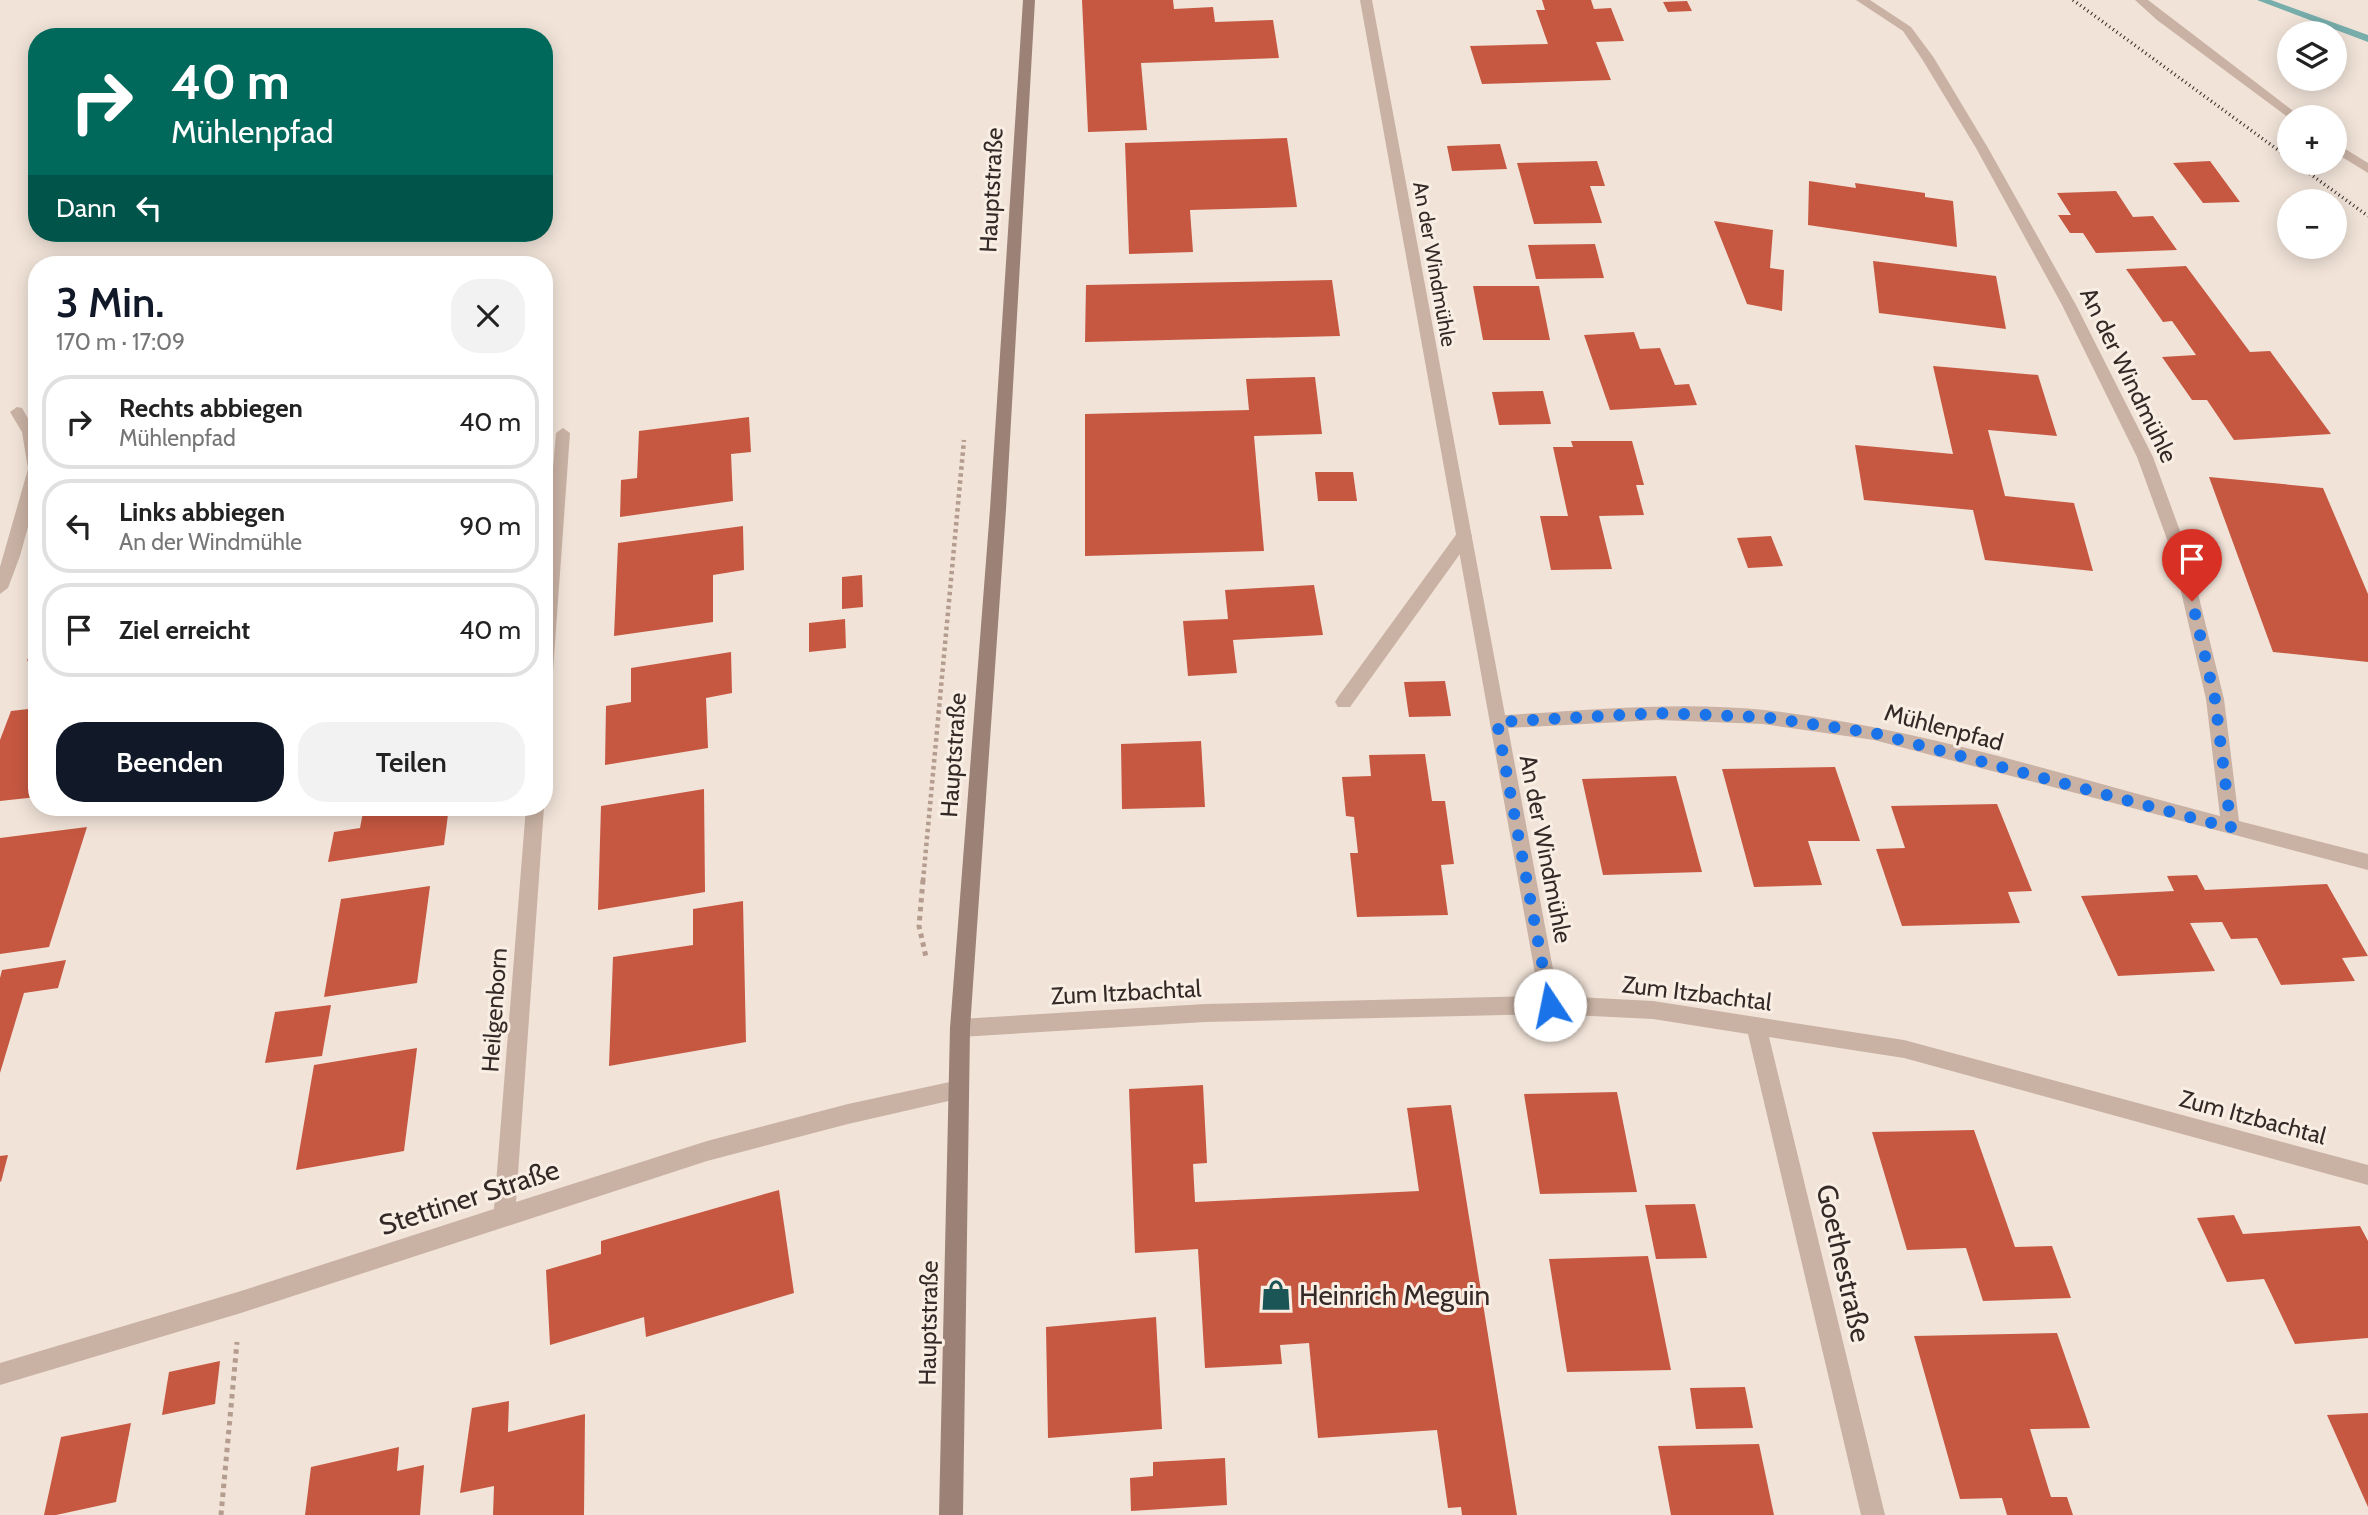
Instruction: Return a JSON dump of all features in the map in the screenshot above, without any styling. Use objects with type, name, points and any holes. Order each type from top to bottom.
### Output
[{"type":"main road","name":"Hauptstraße","points":[[951,1515],[960,1028],[998,509],[1029,0]]},
{"type":"street","name":"An der Windmühle","points":[[1366,0],[1550,1005]]},
{"type":"street","name":"An der Windmühle","points":[[1862,0],[1907,29],[1928,58],[2063,293],[2145,457],[2180,553],[2215,699],[2231,828]]},
{"type":"street","points":[[2141,0],[2161,18],[2279,105]]},
{"type":"street","points":[[2347,155],[2368,169]]},
{"type":"street","points":[[17,412],[28,430]]},
{"type":"street","points":[[553,566],[563,433]]},
{"type":"street","points":[[0,588],[28,498]]},
{"type":"street","points":[[1344,702],[1464,536]]},
{"type":"street","name":"Mühlenpfad","points":[[1497,722],[1657,713],[1763,717],[1874,733],[2368,862]]},
{"type":"street","name":"Heilgenborn","points":[[504,1217],[534,816]]},
{"type":"street","name":"Zum Itzbachtal","points":[[960,1028],[1205,1013],[1550,1005],[1653,1010],[1904,1049],[2368,1175]]},
{"type":"street","name":"Goethestraße","points":[[1756,1026],[1873,1515]]},
{"type":"street","name":"Stettiner Straße","points":[[0,1374],[241,1301],[707,1152],[848,1114],[959,1090]]},
{"type":"path","points":[[221,1515],[241,1301]]},
{"type":"building","points":[[1082,0],[1173,0],[1174,9],[1213,7],[1215,22],[1273,20],[1279,58],[1141,63],[1147,130],[1088,132]]},
{"type":"building","points":[[1542,0],[1591,0],[1594,9],[1611,8],[1624,41],[1596,42],[1611,80],[1482,84],[1470,46],[1548,44],[1536,10],[1545,10]]},
{"type":"building","points":[[1687,1],[1692,11],[1668,12],[1663,2]]},
{"type":"building","points":[[1287,138],[1297,207],[1190,210],[1193,252],[1129,254],[1125,143]]},
{"type":"building","points":[[1500,144],[1507,169],[1452,171],[1447,146]]},
{"type":"building","points":[[1597,161],[1605,186],[1590,186],[1602,223],[1534,224],[1517,163]]},
{"type":"building","points":[[2210,161],[2240,202],[2203,203],[2173,163]]},
{"type":"building","points":[[1809,181],[1856,188],[1855,183],[1925,193],[1925,197],[1953,201],[1957,247],[1808,225]]},
{"type":"building","points":[[2116,191],[2133,217],[2153,216],[2177,250],[2096,253],[2083,233],[2070,233],[2058,215],[2071,215],[2057,193]]},
{"type":"building","points":[[1714,221],[1773,230],[1770,268],[1784,270],[1782,311],[1747,304]]},
{"type":"building","points":[[1595,244],[1604,278],[1536,279],[1528,245]]},
{"type":"building","points":[[1873,261],[1996,276],[2006,329],[1879,313]]},
{"type":"building","points":[[2186,266],[2250,352],[2270,351],[2331,434],[2234,440],[2207,400],[2192,400],[2162,357],[2196,355],[2172,321],[2163,322],[2126,269]]},
{"type":"building","points":[[1332,280],[1340,336],[1085,342],[1086,285]]},
{"type":"building","points":[[1473,286],[1539,286],[1550,340],[1483,340]]},
{"type":"building","points":[[1634,332],[1640,349],[1660,348],[1675,385],[1689,384],[1697,405],[1610,410],[1584,335]]},
{"type":"building","points":[[1933,366],[2038,375],[2057,436],[1988,430],[2005,496],[2074,503],[2093,571],[1985,560],[1973,510],[1864,500],[1855,445],[1953,454]]},
{"type":"building","points":[[1315,377],[1322,434],[1254,436],[1264,551],[1085,556],[1085,414],[1249,410],[1246,379]]},
{"type":"building","points":[[1543,391],[1551,424],[1499,425],[1492,392]]},
{"type":"building","points":[[749,417],[751,452],[731,454],[733,501],[620,517],[621,480],[637,478],[639,431]]},
{"type":"building","points":[[1571,441],[1632,441],[1644,485],[1636,485],[1644,515],[1599,516],[1612,569],[1551,570],[1540,516],[1568,516],[1553,447],[1573,447]]},
{"type":"building","points":[[1315,472],[1353,472],[1357,501],[1318,501]]},
{"type":"building","points":[[2209,477],[2323,488],[2368,594],[2368,662],[2273,652]]},
{"type":"building","points":[[743,526],[744,570],[713,575],[713,622],[614,636],[618,543]]},
{"type":"building","points":[[1771,536],[1783,566],[1748,568],[1737,538]]},
{"type":"building","points":[[862,575],[863,607],[842,609],[842,577]]},
{"type":"building","points":[[1314,585],[1323,635],[1233,640],[1237,673],[1188,676],[1183,621],[1228,619],[1225,590]]},
{"type":"building","points":[[845,619],[846,648],[809,652],[809,623]]},
{"type":"building","points":[[731,652],[732,693],[706,698],[708,748],[605,765],[606,706],[631,702],[631,668]]},
{"type":"building","points":[[1445,681],[1451,716],[1409,717],[1404,682]]},
{"type":"building","points":[[28,709],[28,798],[0,801],[0,740],[11,711]]},
{"type":"building","points":[[1201,741],[1205,807],[1122,809],[1121,744]]},
{"type":"building","points":[[1425,754],[1432,801],[1445,801],[1454,864],[1441,865],[1448,915],[1357,917],[1350,853],[1358,853],[1354,817],[1346,816],[1342,777],[1371,776],[1369,755]]},
{"type":"building","points":[[1835,767],[1860,841],[1808,841],[1822,885],[1754,887],[1722,769]]},
{"type":"building","points":[[1676,776],[1702,872],[1603,875],[1582,779]]},
{"type":"building","points":[[704,789],[705,892],[598,910],[601,806]]},
{"type":"building","points":[[1997,804],[2032,891],[2008,892],[2020,923],[1902,926],[1876,849],[1905,848],[1891,806]]},
{"type":"building","points":[[362,816],[448,816],[444,845],[328,862],[334,832],[360,828]]},
{"type":"building","points":[[87,827],[49,947],[0,954],[0,838]]},
{"type":"building","points":[[2197,875],[2205,890],[2327,884],[2368,956],[2342,958],[2355,981],[2281,985],[2257,938],[2231,939],[2222,922],[2190,923],[2215,971],[2118,976],[2081,896],[2174,891],[2167,876]]},
{"type":"building","points":[[430,886],[417,983],[324,997],[341,899]]},
{"type":"building","points":[[743,901],[746,1042],[609,1066],[613,957],[693,945],[693,909]]},
{"type":"building","points":[[66,960],[58,988],[24,993],[0,1073],[2,970]]},
{"type":"building","points":[[331,1005],[322,1056],[265,1063],[275,1012]]},
{"type":"building","points":[[417,1048],[404,1151],[296,1170],[314,1065]]},
{"type":"building","points":[[1203,1085],[1207,1163],[1193,1164],[1195,1202],[1419,1191],[1407,1108],[1451,1105],[1517,1515],[1462,1515],[1461,1507],[1448,1508],[1437,1430],[1318,1438],[1309,1343],[1280,1345],[1282,1364],[1205,1368],[1198,1249],[1135,1253],[1129,1089]]},
{"type":"building","points":[[1617,1092],[1637,1192],[1540,1194],[1524,1094]]},
{"type":"building","points":[[1974,1130],[2015,1247],[2052,1246],[2071,1298],[1983,1301],[1966,1248],[1907,1250],[1872,1132]]},
{"type":"building","points":[[8,1155],[1,1182],[0,1156]]},
{"type":"building","points":[[779,1190],[794,1293],[646,1337],[644,1317],[550,1345],[546,1270],[601,1254],[601,1241]]},
{"type":"building","points":[[1695,1204],[1707,1258],[1656,1259],[1645,1205]]},
{"type":"building","points":[[2234,1215],[2243,1234],[2360,1226],[2368,1241],[2368,1338],[2295,1344],[2264,1279],[2227,1282],[2197,1218]]},
{"type":"building","points":[[1648,1256],[1671,1370],[1567,1372],[1549,1259]]},
{"type":"building","points":[[1156,1317],[1162,1429],[1048,1438],[1046,1327]]},
{"type":"building","points":[[2057,1333],[2090,1428],[2030,1429],[2051,1497],[2067,1497],[2073,1515],[2007,1515],[2002,1498],[1960,1499],[1914,1336]]},
{"type":"building","points":[[220,1361],[215,1404],[162,1415],[169,1372]]},
{"type":"building","points":[[1745,1387],[1753,1428],[1696,1429],[1690,1388]]},
{"type":"building","points":[[509,1401],[508,1432],[585,1414],[584,1515],[493,1515],[494,1486],[460,1493],[472,1408]]},
{"type":"building","points":[[2368,1413],[2368,1507],[2327,1415]]},
{"type":"building","points":[[131,1423],[116,1502],[56,1515],[44,1515],[61,1437]]},
{"type":"building","points":[[1759,1444],[1774,1515],[1671,1515],[1658,1446]]},
{"type":"building","points":[[399,1447],[397,1471],[424,1465],[420,1515],[305,1515],[311,1467]]},
{"type":"building","points":[[1225,1458],[1227,1505],[1131,1511],[1130,1478],[1153,1476],[1153,1462]]},
{"type":"waterway","points":[[2262,0],[2368,39]]},
{"type":"railway","points":[[2073,0],[2277,149]]},
{"type":"railway","points":[[2312,175],[2368,216]]},
{"type":"place","name":"Heinrich Meguin","points":[[1276,1295]]},
{"type":"route","points":[[1550,1005],[1497,722],[1657,713],[1763,717],[1874,733],[2231,828],[2215,699],[2192,601]]}]
